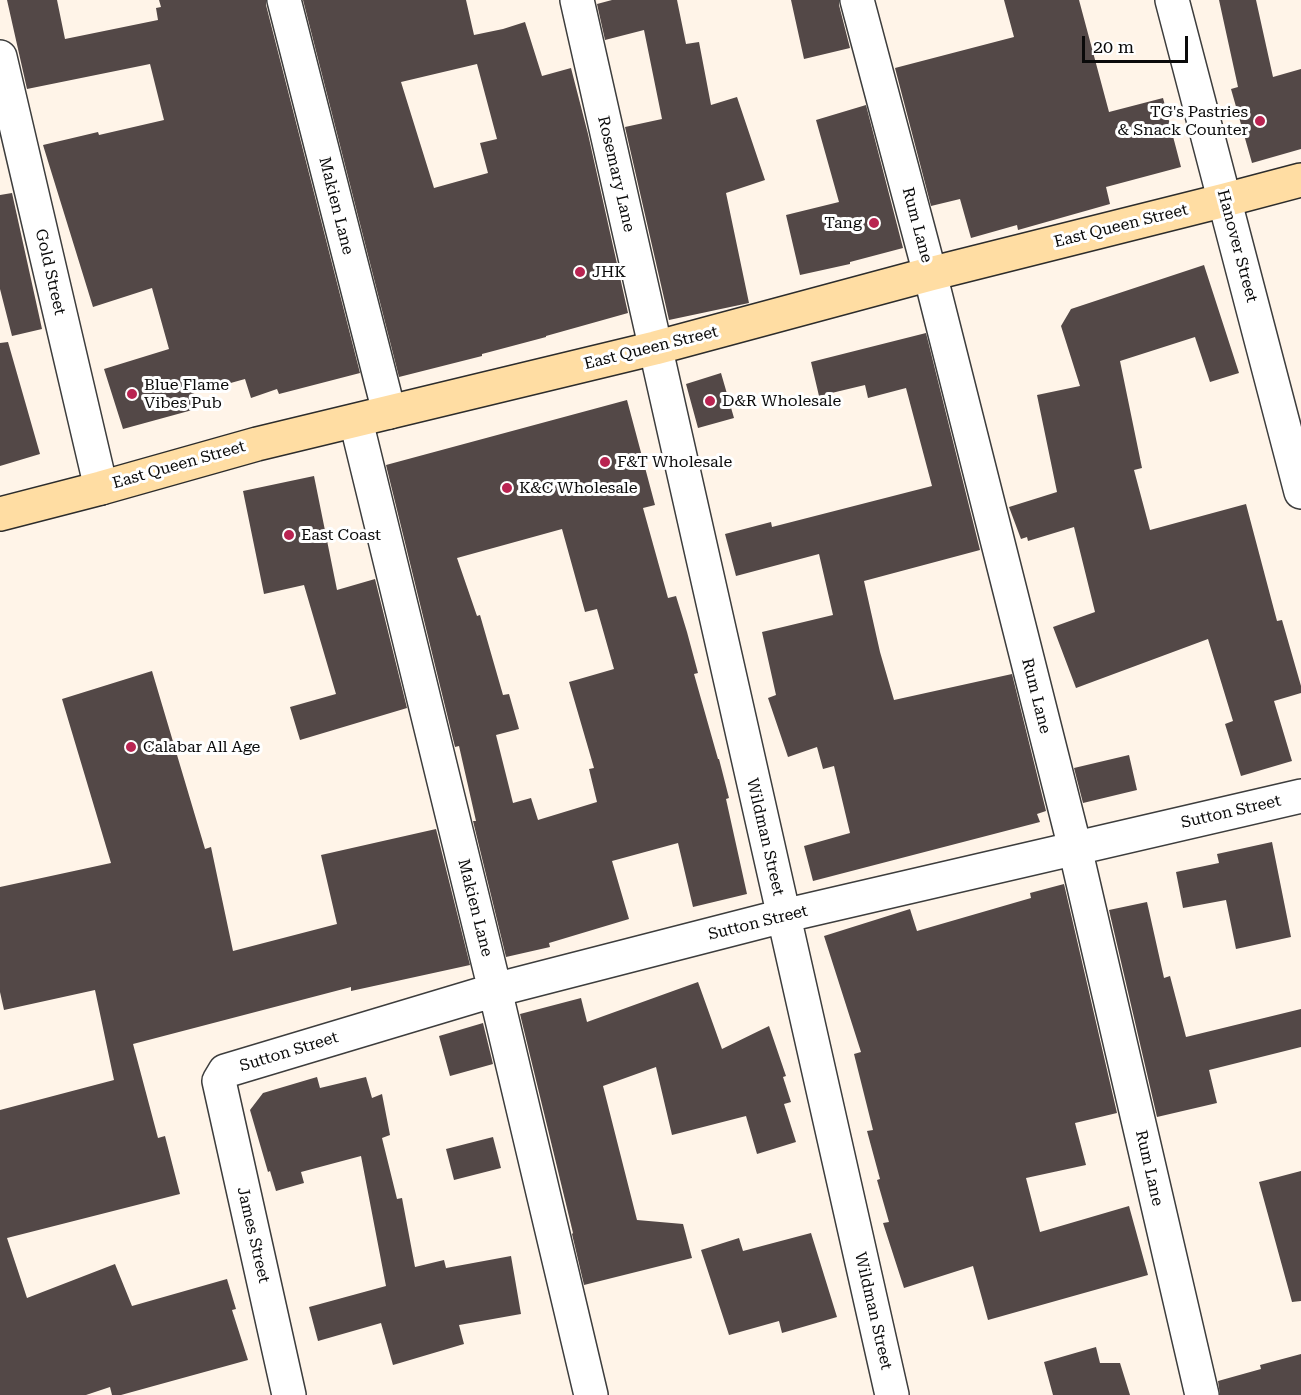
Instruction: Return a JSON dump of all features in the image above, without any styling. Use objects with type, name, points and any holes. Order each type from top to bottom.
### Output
[{"type":"main road","name":"East Queen Street","points":[[0,514],[257,444],[655,348],[930,274],[1301,180]]},
{"type":"street","name":"Makien Lane","points":[[284,0],[389,412]]},
{"type":"street","name":"Rosemary Lane","points":[[577,0],[655,348]]},
{"type":"street","name":"Rum Lane","points":[[857,0],[930,274],[1074,848],[1202,1395]]},
{"type":"street","name":"Hanover Street","points":[[1172,0],[1301,492]]},
{"type":"street","name":"Gold Street","points":[[0,57],[101,488]]},
{"type":"street","name":"Wildman Street","points":[[655,348],[892,1395]]},
{"type":"street","name":"Makien Lane","points":[[356,421],[591,1395]]},
{"type":"street","name":"Sutton Street","points":[[222,1075],[225,1071],[495,990],[783,916],[1301,795]]},
{"type":"street","name":"James Street","points":[[222,1075],[219,1081],[289,1395]]},
{"type":"building","points":[[7,0],[57,0],[65,39],[158,20],[156,8],[161,7],[159,0],[266,0],[360,373],[279,394],[277,389],[251,398],[245,379],[191,394],[196,409],[123,429],[104,369],[169,349],[152,288],[93,307],[43,145],[164,120],[150,64],[27,89]]},
{"type":"building","points":[[303,0],[466,0],[474,35],[525,22],[542,76],[571,68],[588,134],[628,313],[482,354],[482,356],[399,377]],"holes":[[[477,64],[497,139],[480,143],[488,173],[434,188],[401,82]]]},
{"type":"building","points":[[612,0],[677,0],[686,44],[699,42],[711,105],[737,97],[765,180],[726,193],[749,303],[669,320],[625,127],[662,119],[644,30],[605,40],[597,4]]},
{"type":"building","points":[[791,0],[839,0],[850,48],[804,59]]},
{"type":"building","points":[[1004,0],[1079,0],[1109,112],[1163,98],[1181,167],[1106,187],[1110,204],[1018,230],[1017,225],[971,238],[960,199],[931,206],[895,68],[1014,37]]},
{"type":"building","points":[[1219,0],[1256,0],[1273,77],[1301,69],[1301,149],[1252,163],[1231,89],[1238,87]]},
{"type":"building","points":[[866,105],[903,248],[850,262],[850,264],[800,275],[786,215],[839,202],[816,120]]},
{"type":"building","points":[[12,193],[42,329],[12,336],[0,289],[0,195]]},
{"type":"building","points":[[1204,265],[1239,373],[1210,382],[1195,337],[1120,361],[1142,468],[1134,470],[1150,530],[1246,504],[1277,621],[1282,620],[1301,686],[1301,693],[1274,701],[1292,761],[1241,776],[1225,724],[1233,721],[1208,639],[1076,688],[1053,627],[1095,612],[1074,527],[1028,541],[1027,537],[1021,539],[1009,507],[1057,492],[1037,395],[1080,386],[1061,326],[1071,309]]},
{"type":"building","points":[[926,333],[980,550],[864,581],[880,652],[894,700],[1012,674],[1046,811],[1037,814],[1040,822],[813,881],[804,846],[850,833],[834,766],[823,769],[817,747],[788,757],[768,698],[776,695],[762,632],[833,615],[819,554],[736,576],[725,534],[771,522],[772,527],[932,486],[906,388],[868,398],[865,385],[819,396],[811,362]]},
{"type":"building","points":[[8,342],[40,454],[0,466],[0,343]]},
{"type":"building","name":"D&R Wholesale","points":[[721,373],[734,418],[698,428],[686,384]]},
{"type":"building","points":[[627,400],[655,505],[643,508],[668,598],[676,596],[687,632],[698,673],[694,674],[729,798],[726,799],[747,894],[693,907],[678,843],[612,861],[629,919],[549,943],[550,947],[506,957],[473,821],[476,821],[459,746],[455,747],[386,465]],"holes":[[[562,529],[585,612],[597,609],[614,669],[569,682],[594,768],[589,769],[597,802],[538,820],[531,798],[513,803],[496,735],[519,729],[509,694],[503,695],[480,615],[477,616],[457,558]]]},
{"type":"building","points":[[314,476],[337,590],[375,579],[407,708],[300,740],[290,707],[336,694],[304,585],[264,594],[243,491]]},
{"type":"building","points":[[152,671],[205,849],[211,847],[233,951],[337,924],[321,855],[436,829],[470,965],[351,991],[351,987],[133,1044],[158,1138],[165,1136],[180,1194],[7,1238],[27,1298],[115,1264],[132,1306],[227,1279],[236,1309],[232,1310],[248,1360],[121,1395],[112,1395],[110,1387],[86,1395],[0,1395],[0,1110],[114,1080],[95,990],[4,1010],[0,992],[0,887],[111,863],[62,699]]},
{"type":"building","points":[[1129,755],[1137,790],[1083,803],[1074,768]]},
{"type":"building","points":[[1272,842],[1291,937],[1236,949],[1226,900],[1183,908],[1176,872],[1219,863],[1217,854]]},
{"type":"building","points":[[1064,884],[1117,1113],[1075,1123],[1086,1165],[1026,1178],[1040,1232],[1129,1206],[1148,1275],[988,1320],[973,1266],[904,1288],[883,1223],[889,1222],[877,1180],[880,1179],[867,1131],[873,1130],[854,1054],[861,1052],[824,936],[910,909],[917,931],[1031,898],[1030,893]]},
{"type":"building","points":[[1147,902],[1164,978],[1170,976],[1186,1037],[1301,1009],[1301,1047],[1209,1070],[1217,1103],[1157,1117],[1109,910]]},
{"type":"building","points":[[698,982],[722,1049],[769,1026],[786,1076],[783,1077],[791,1102],[784,1104],[796,1142],[757,1154],[746,1116],[672,1135],[656,1067],[603,1086],[637,1220],[683,1224],[692,1258],[584,1285],[520,1014],[581,998],[587,1022]]},
{"type":"building","points":[[483,1023],[493,1064],[450,1076],[439,1036]]},
{"type":"building","points":[[317,1077],[320,1088],[366,1077],[372,1098],[382,1094],[390,1135],[382,1138],[397,1199],[402,1198],[415,1267],[444,1260],[446,1268],[511,1256],[521,1314],[459,1325],[464,1344],[393,1365],[381,1323],[318,1341],[309,1307],[386,1286],[361,1156],[301,1172],[304,1183],[276,1191],[270,1171],[268,1172],[250,1110],[263,1093]]},
{"type":"building","points":[[493,1137],[501,1168],[454,1180],[446,1149]]},
{"type":"building","points":[[1301,1171],[1301,1301],[1292,1302],[1259,1182]]},
{"type":"building","points":[[811,1233],[837,1317],[782,1333],[779,1321],[729,1335],[701,1250],[739,1238],[743,1251]]},
{"type":"building","points":[[1096,1347],[1100,1363],[1120,1363],[1130,1395],[1053,1395],[1044,1362]]},
{"type":"building","points":[[1301,1354],[1301,1395],[1220,1395],[1218,1381],[1261,1369],[1260,1365]]},
{"type":"place","name":"TG's Pastries & Snack Counter","points":[[1260,121]]},
{"type":"place","name":"Tang","points":[[874,223]]},
{"type":"place","name":"JHK","points":[[580,272]]},
{"type":"place","name":"Blue Flame Vibes Pub","points":[[132,394]]},
{"type":"place","name":"D&R Wholesale","points":[[710,401]]},
{"type":"place","name":"F&T Wholesale","points":[[605,462]]},
{"type":"place","name":"K&C Wholesale","points":[[507,488]]},
{"type":"place","name":"East Coast","points":[[289,535]]},
{"type":"place","name":"Calabar All Age","points":[[131,747]]}]
